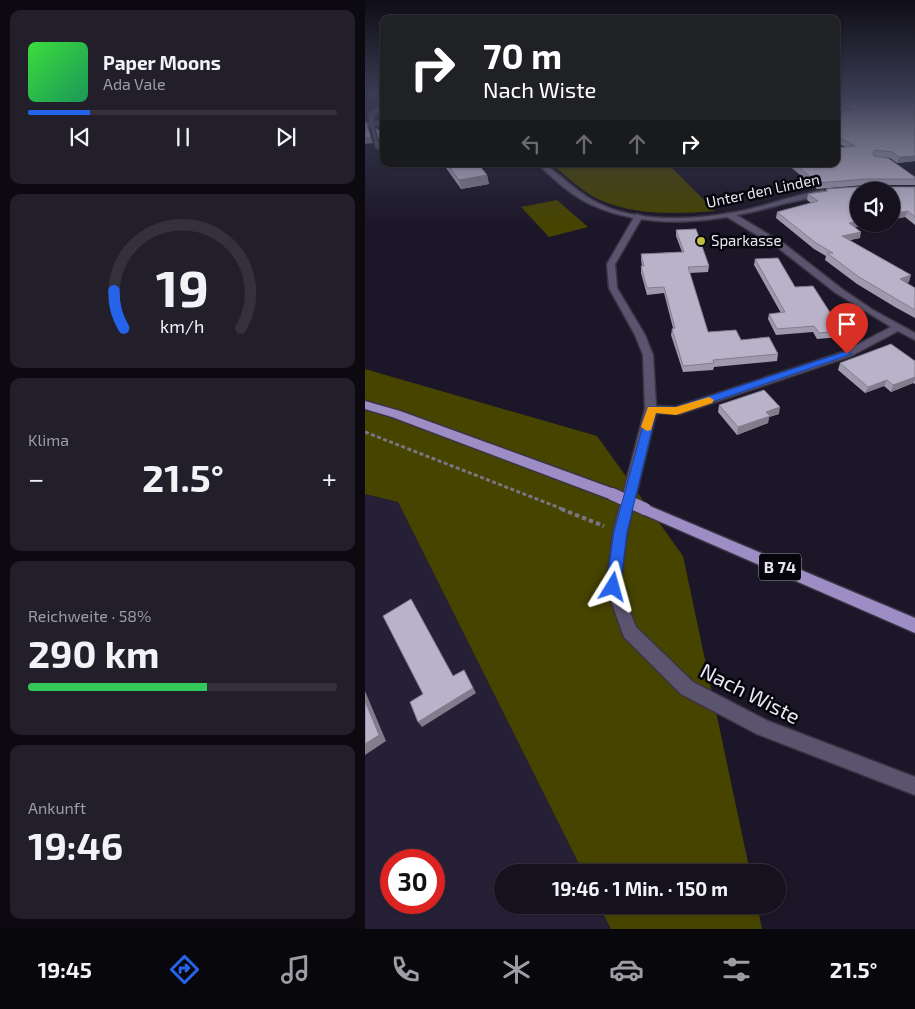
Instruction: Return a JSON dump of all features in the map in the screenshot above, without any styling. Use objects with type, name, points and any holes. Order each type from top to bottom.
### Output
[{"type":"main road","name":"B 74","points":[[365,405],[405,417],[612,494],[915,626]]},
{"type":"street","name":"Unter den Linden","points":[[545,167],[593,202],[612,210],[639,216],[677,219],[731,215],[806,195],[835,190]]},
{"type":"street","points":[[731,215],[780,245],[839,292],[915,337]]},
{"type":"street","name":"Nach Wiste","points":[[639,216],[611,264],[613,288],[640,335],[648,355],[651,409],[620,532],[613,587],[630,632],[687,688],[763,728],[915,786]]},
{"type":"street","points":[[651,409],[676,411],[847,354],[897,328]]},
{"type":"lane","points":[[374,138],[378,148]]},
{"type":"path","points":[[365,432],[620,532]]},
{"type":"shaded area","points":[[555,167],[671,167],[715,211],[685,213],[641,211],[612,205],[586,192]]},
{"type":"shaded area","points":[[557,200],[588,227],[549,237],[521,207]]},
{"type":"shaded area","points":[[365,369],[597,436],[683,556],[748,864],[579,864],[398,502],[365,494]]},
{"type":"shaded area","points":[[365,494],[398,502],[579,864],[494,864],[494,914],[604,914],[611,929],[365,929]]},
{"type":"shaded area","points":[[604,914],[759,914],[762,929],[611,929]]},
{"type":"building","points":[[840,138],[915,138],[915,156],[899,157],[892,152],[875,150],[873,152],[874,156],[888,158],[915,177],[915,179],[867,179],[818,183],[799,167],[840,167],[840,148],[855,146]]},
{"type":"building","points":[[449,167],[480,167],[487,175],[459,180]]},
{"type":"building","points":[[850,187],[850,232],[861,232],[842,236],[911,275],[900,279],[915,288],[915,310],[859,277],[827,253],[833,253],[816,243],[777,212],[818,201],[808,194],[828,191],[826,189]]},
{"type":"building","points":[[900,187],[915,187],[915,217],[908,211],[900,212]]},
{"type":"building","points":[[696,229],[709,266],[688,267],[708,332],[736,330],[741,340],[769,337],[778,354],[713,360],[714,363],[683,366],[672,329],[675,328],[664,287],[647,288],[641,266],[644,266],[641,254],[684,252],[676,230]]},
{"type":"building","points":[[778,258],[795,287],[813,286],[842,331],[819,333],[814,326],[777,329],[769,314],[785,312],[755,259]]},
{"type":"building","points":[[891,344],[915,361],[915,377],[893,385],[887,380],[868,387],[840,363]]},
{"type":"building","points":[[764,390],[780,407],[766,412],[770,416],[738,427],[719,405]]},
{"type":"building","points":[[411,599],[453,676],[464,670],[473,688],[418,722],[410,702],[423,694],[383,616]]},
{"type":"building","points":[[365,701],[379,735],[365,744]]},
{"type":"slow traffic","points":[[647,427],[651,409],[676,411],[709,400]]},
{"type":"place","name":"Sparkasse","points":[[701,241]]},
{"type":"route","points":[[613,587],[620,532],[651,409],[676,411],[847,354]]}]
